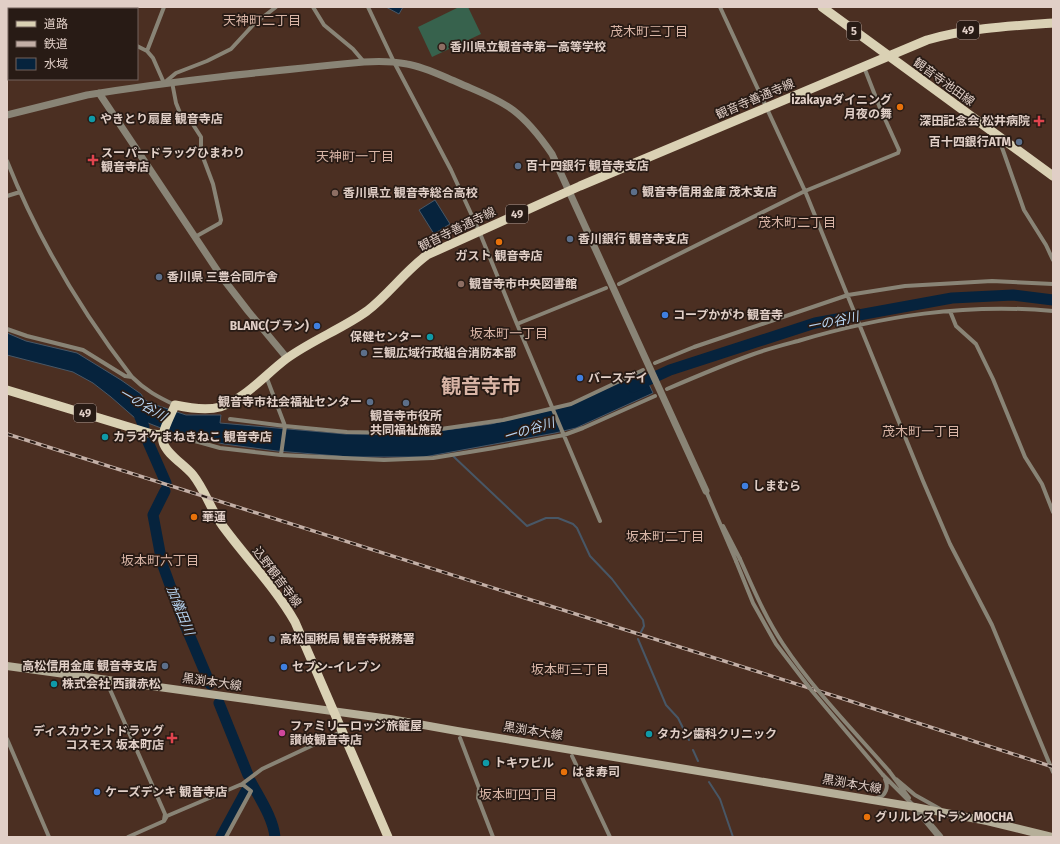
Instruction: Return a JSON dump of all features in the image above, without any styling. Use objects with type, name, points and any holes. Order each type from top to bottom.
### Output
[{"type":"main road","name":"観音寺池田線","points":[[822,7],[1053,176]]},
{"type":"main road","name":"観音寺善通寺線","points":[[174,407],[206,409],[219,407],[248,391],[287,358],[368,310],[388,293],[410,269],[427,254],[569,190],[887,55],[927,40],[946,34],[986,28],[1053,23]]},
{"type":"main road","name":"49","points":[[7,390],[152,434],[164,433]]},
{"type":"main road","points":[[164,433],[174,407]]},
{"type":"main road","name":"込野観音寺線","points":[[164,433],[162,441],[166,449],[192,474],[200,484],[221,523],[285,605],[295,622],[388,837]]},
{"type":"main road","name":"黒渕本大線","points":[[7,666],[390,719],[871,799],[949,813],[1052,837]]},
{"type":"street","points":[[147,50],[164,7]]},
{"type":"street","points":[[168,83],[176,73],[207,61],[231,49],[254,24],[276,7]]},
{"type":"street","points":[[313,7],[324,25],[353,49],[364,62]]},
{"type":"street","points":[[368,7],[394,62],[451,170],[479,231],[600,521]]},
{"type":"street","points":[[720,7],[805,191],[950,544],[992,625],[1053,772]]},
{"type":"street","points":[[138,46],[147,50],[153,58],[168,83],[180,113],[192,123],[201,137],[201,152],[213,184],[221,220],[220,224],[195,237]]},
{"type":"street","points":[[7,115],[99,93],[168,83],[364,62],[394,62],[421,68],[441,75],[499,101],[514,111],[534,129],[552,154],[738,560],[771,625],[806,676],[886,772],[903,795],[940,837]]},
{"type":"street","points":[[619,284],[805,191],[898,153],[899,150],[863,66]]},
{"type":"street","points":[[99,93],[221,276],[287,358]]},
{"type":"street","points":[[998,136],[1024,210],[1046,245],[1053,260]]},
{"type":"street","points":[[7,161],[47,249],[81,305],[132,378],[142,387],[174,407]]},
{"type":"street","points":[[7,196],[20,192]]},
{"type":"street","points":[[230,419],[347,432],[420,432],[503,420],[571,404],[649,366],[694,347],[848,295],[905,286],[992,281],[1053,284]]},
{"type":"street","points":[[517,324],[606,288]]},
{"type":"street","points":[[164,433],[220,448],[281,456],[384,460],[433,458],[564,435],[583,428],[661,392],[753,354],[859,324],[912,315],[969,308],[1023,308],[1053,311]]},
{"type":"street","points":[[950,311],[956,326],[976,344],[993,379],[1025,457],[1042,484],[1053,512]]},
{"type":"street","points":[[7,329],[27,336],[83,350],[125,376],[132,378]]},
{"type":"street","points":[[266,375],[285,426],[281,456]]},
{"type":"street","points":[[738,560],[753,603],[776,644],[812,691],[886,772],[915,795],[949,813]]},
{"type":"street","points":[[108,685],[165,814],[164,821]]},
{"type":"street","points":[[128,837],[164,821],[167,816],[242,784],[262,769],[343,731]]},
{"type":"street","points":[[460,738],[479,788],[478,798],[493,837]]},
{"type":"street","points":[[7,739],[49,837]]},
{"type":"street","points":[[572,756],[610,837]]},
{"type":"street","points":[[1048,760],[1053,762]]},
{"type":"street","points":[[871,799],[881,797],[885,793],[887,787],[886,772]]},
{"type":"street","points":[[896,779],[915,807]]},
{"type":"street","points":[[226,837],[251,790],[242,784]]},
{"type":"street","points":[[893,803],[903,801],[903,795]]},
{"type":"green space","points":[[459,7],[468,7],[481,34],[432,57],[418,27]]},
{"type":"water","points":[[386,7],[403,7],[399,14]]},
{"type":"water","points":[[435,200],[450,224],[434,234],[419,210]]},
{"type":"water","points":[[7,333],[26,341],[77,353],[121,380],[141,394],[144,399],[150,403],[186,415],[221,415],[220,423],[345,434],[415,434],[491,424],[571,405],[643,371],[653,393],[576,428],[424,457],[350,457],[277,451],[224,444],[174,433],[135,418],[93,383],[73,372],[7,355]]},
{"type":"waterway","name":"一の谷川","points":[[633,387],[670,370],[815,323],[952,298],[1013,295],[1053,300]]},
{"type":"waterway","name":"加儀田川","points":[[136,407],[144,427]]},
{"type":"waterway","name":"加儀田川","points":[[148,442],[166,483]]},
{"type":"waterway","points":[[453,456],[527,526],[546,518],[558,518],[573,524],[577,528],[590,556],[612,579],[643,620],[644,626],[641,632]]},
{"type":"waterway","name":"加儀田川","points":[[165,491],[153,515],[162,563],[180,613],[210,684]]},
{"type":"waterway","points":[[638,639],[666,705],[678,718],[689,740]]},
{"type":"waterway","name":"加儀田川","points":[[219,703],[248,775]]},
{"type":"waterway","points":[[693,750],[698,761]]},
{"type":"waterway","name":"加儀田川","points":[[251,782],[269,816],[275,837]]},
{"type":"waterway","points":[[709,782],[720,799],[733,837]]},
{"type":"waterway","points":[[221,837],[246,791]]},
{"type":"railway","points":[[7,434],[844,699],[1053,767]]},
{"type":"place","name":"香川県立観音寺第一高等学校","points":[[442,47]]},
{"type":"place","name":"izakayaダイニング 月夜の舞","points":[[900,107]]},
{"type":"place","name":"やきとり扇屋 観音寺店","points":[[92,119]]},
{"type":"place","name":"深田記念会 松井病院","points":[[1039,121]]},
{"type":"place","name":"百十四銀行ATM","points":[[1019,142]]},
{"type":"place","name":"スーパードラッグひまわり 観音寺店","points":[[93,160]]},
{"type":"place","name":"百十四銀行 観音寺支店","points":[[518,166]]},
{"type":"place","name":"観音寺信用金庫 茂木支店","points":[[634,192]]},
{"type":"place","name":"香川県立 観音寺総合高校","points":[[335,193]]},
{"type":"place","name":"香川銀行 観音寺支店","points":[[570,239]]},
{"type":"place","name":"ガスト 観音寺店","points":[[499,242]]},
{"type":"place","name":"香川県 三豊合同庁舎","points":[[159,277]]},
{"type":"place","name":"観音寺市中央図書館","points":[[461,284]]},
{"type":"place","name":"コープかがわ 観音寺","points":[[665,315]]},
{"type":"place","name":"BLANC(ブラン)","points":[[317,326]]},
{"type":"place","name":"保健センター","points":[[430,337]]},
{"type":"place","name":"三観広域行政組合消防本部","points":[[364,353]]},
{"type":"place","name":"バースデイ","points":[[580,378]]},
{"type":"place","name":"観音寺市社会福祉センター","points":[[370,402]]},
{"type":"place","name":"観音寺市役所 共同福祉施設","points":[[406,403]]},
{"type":"place","name":"カラオケまねきねこ 観音寺店","points":[[105,437]]},
{"type":"place","name":"しまむら","points":[[745,486]]},
{"type":"place","name":"華蓮","points":[[194,517]]},
{"type":"place","name":"高松国税局 観音寺税務署","points":[[272,639]]},
{"type":"place","name":"高松信用金庫 観音寺支店","points":[[165,666]]},
{"type":"place","name":"セブン-イレブン","points":[[284,667]]},
{"type":"place","name":"株式会社 西讃赤松","points":[[54,684]]},
{"type":"place","name":"ファミリーロッジ旅籠屋 讃岐観音寺店","points":[[282,733]]},
{"type":"place","name":"タカシ歯科クリニック","points":[[649,734]]},
{"type":"place","name":"ディスカウントドラッグ コスモス 坂本町店","points":[[172,738]]},
{"type":"place","name":"トキワビル","points":[[486,763]]},
{"type":"place","name":"はま寿司","points":[[564,772]]},
{"type":"place","name":"ケーズデンキ 観音寺店","points":[[97,792]]},
{"type":"place","name":"グリルレストラン MOCHA","points":[[867,817]]},
{"type":"district","name":"天神町二丁目","points":[[262,20]]},
{"type":"district","name":"茂木町三丁目","points":[[649,31]]},
{"type":"district","name":"天神町一丁目","points":[[355,156]]},
{"type":"district","name":"茂木町二丁目","points":[[797,222]]},
{"type":"district","name":"坂本町一丁目","points":[[509,333]]},
{"type":"district","name":"観音寺市","points":[[481,386]]},
{"type":"district","name":"茂木町一丁目","points":[[921,431]]},
{"type":"district","name":"坂本町二丁目","points":[[665,536]]},
{"type":"district","name":"坂本町六丁目","points":[[160,560]]},
{"type":"district","name":"坂本町三丁目","points":[[570,669]]},
{"type":"district","name":"坂本町四丁目","points":[[518,794]]}]
